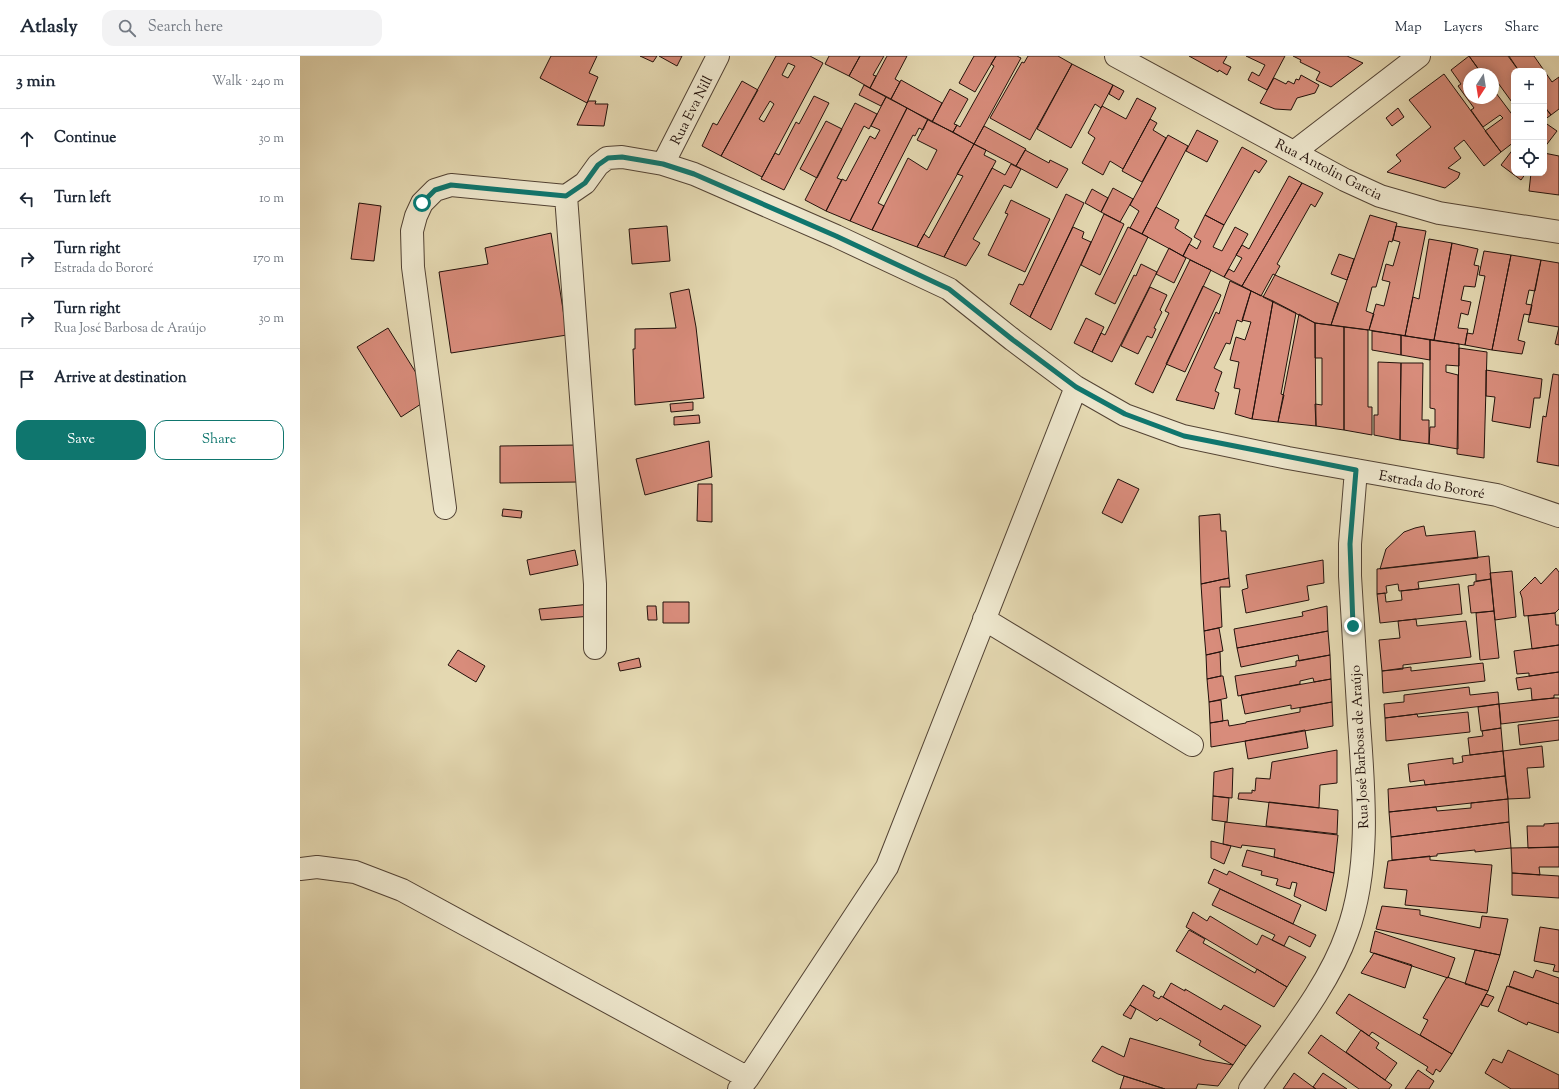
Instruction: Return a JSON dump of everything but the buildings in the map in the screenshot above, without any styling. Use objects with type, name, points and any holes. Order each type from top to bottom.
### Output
[{"type":"street","name":"Rua Eva Nill","points":[[663,164],[718,56]]},
{"type":"street","name":"Rua Antolin Garcia","points":[[1116,56],[1345,180],[1388,198],[1439,213],[1559,232]]},
{"type":"street","points":[[1294,152],[1419,56]]},
{"type":"street","name":"Estrada do Bororé","points":[[566,196],[585,183],[598,165],[608,158],[622,157],[663,164],[694,174],[836,236],[949,289],[1013,340],[1076,387],[1125,414],[1184,436],[1356,470],[1497,495],[1559,516]]},
{"type":"street","points":[[445,508],[413,267],[412,231],[416,216],[422,203],[435,190],[451,185],[566,196],[595,584],[595,648]]},
{"type":"street","points":[[300,868],[317,867],[355,872],[402,890],[743,1084],[887,867],[1076,387]]},
{"type":"street","name":"Rua José Barbosa de Araújo","points":[[1250,1089],[1327,977],[1354,914],[1362,859],[1363,812],[1363,785],[1350,576],[1350,544],[1356,470]]},
{"type":"street","points":[[984,619],[1192,745]]},
{"type":"route","points":[[422,203],[435,190],[451,185],[566,196],[585,183],[598,165],[608,158],[622,157],[663,164],[694,174],[836,236],[949,289],[1013,340],[1076,387],[1125,414],[1184,436],[1288,458],[1356,470],[1350,544],[1353,626]]}]
